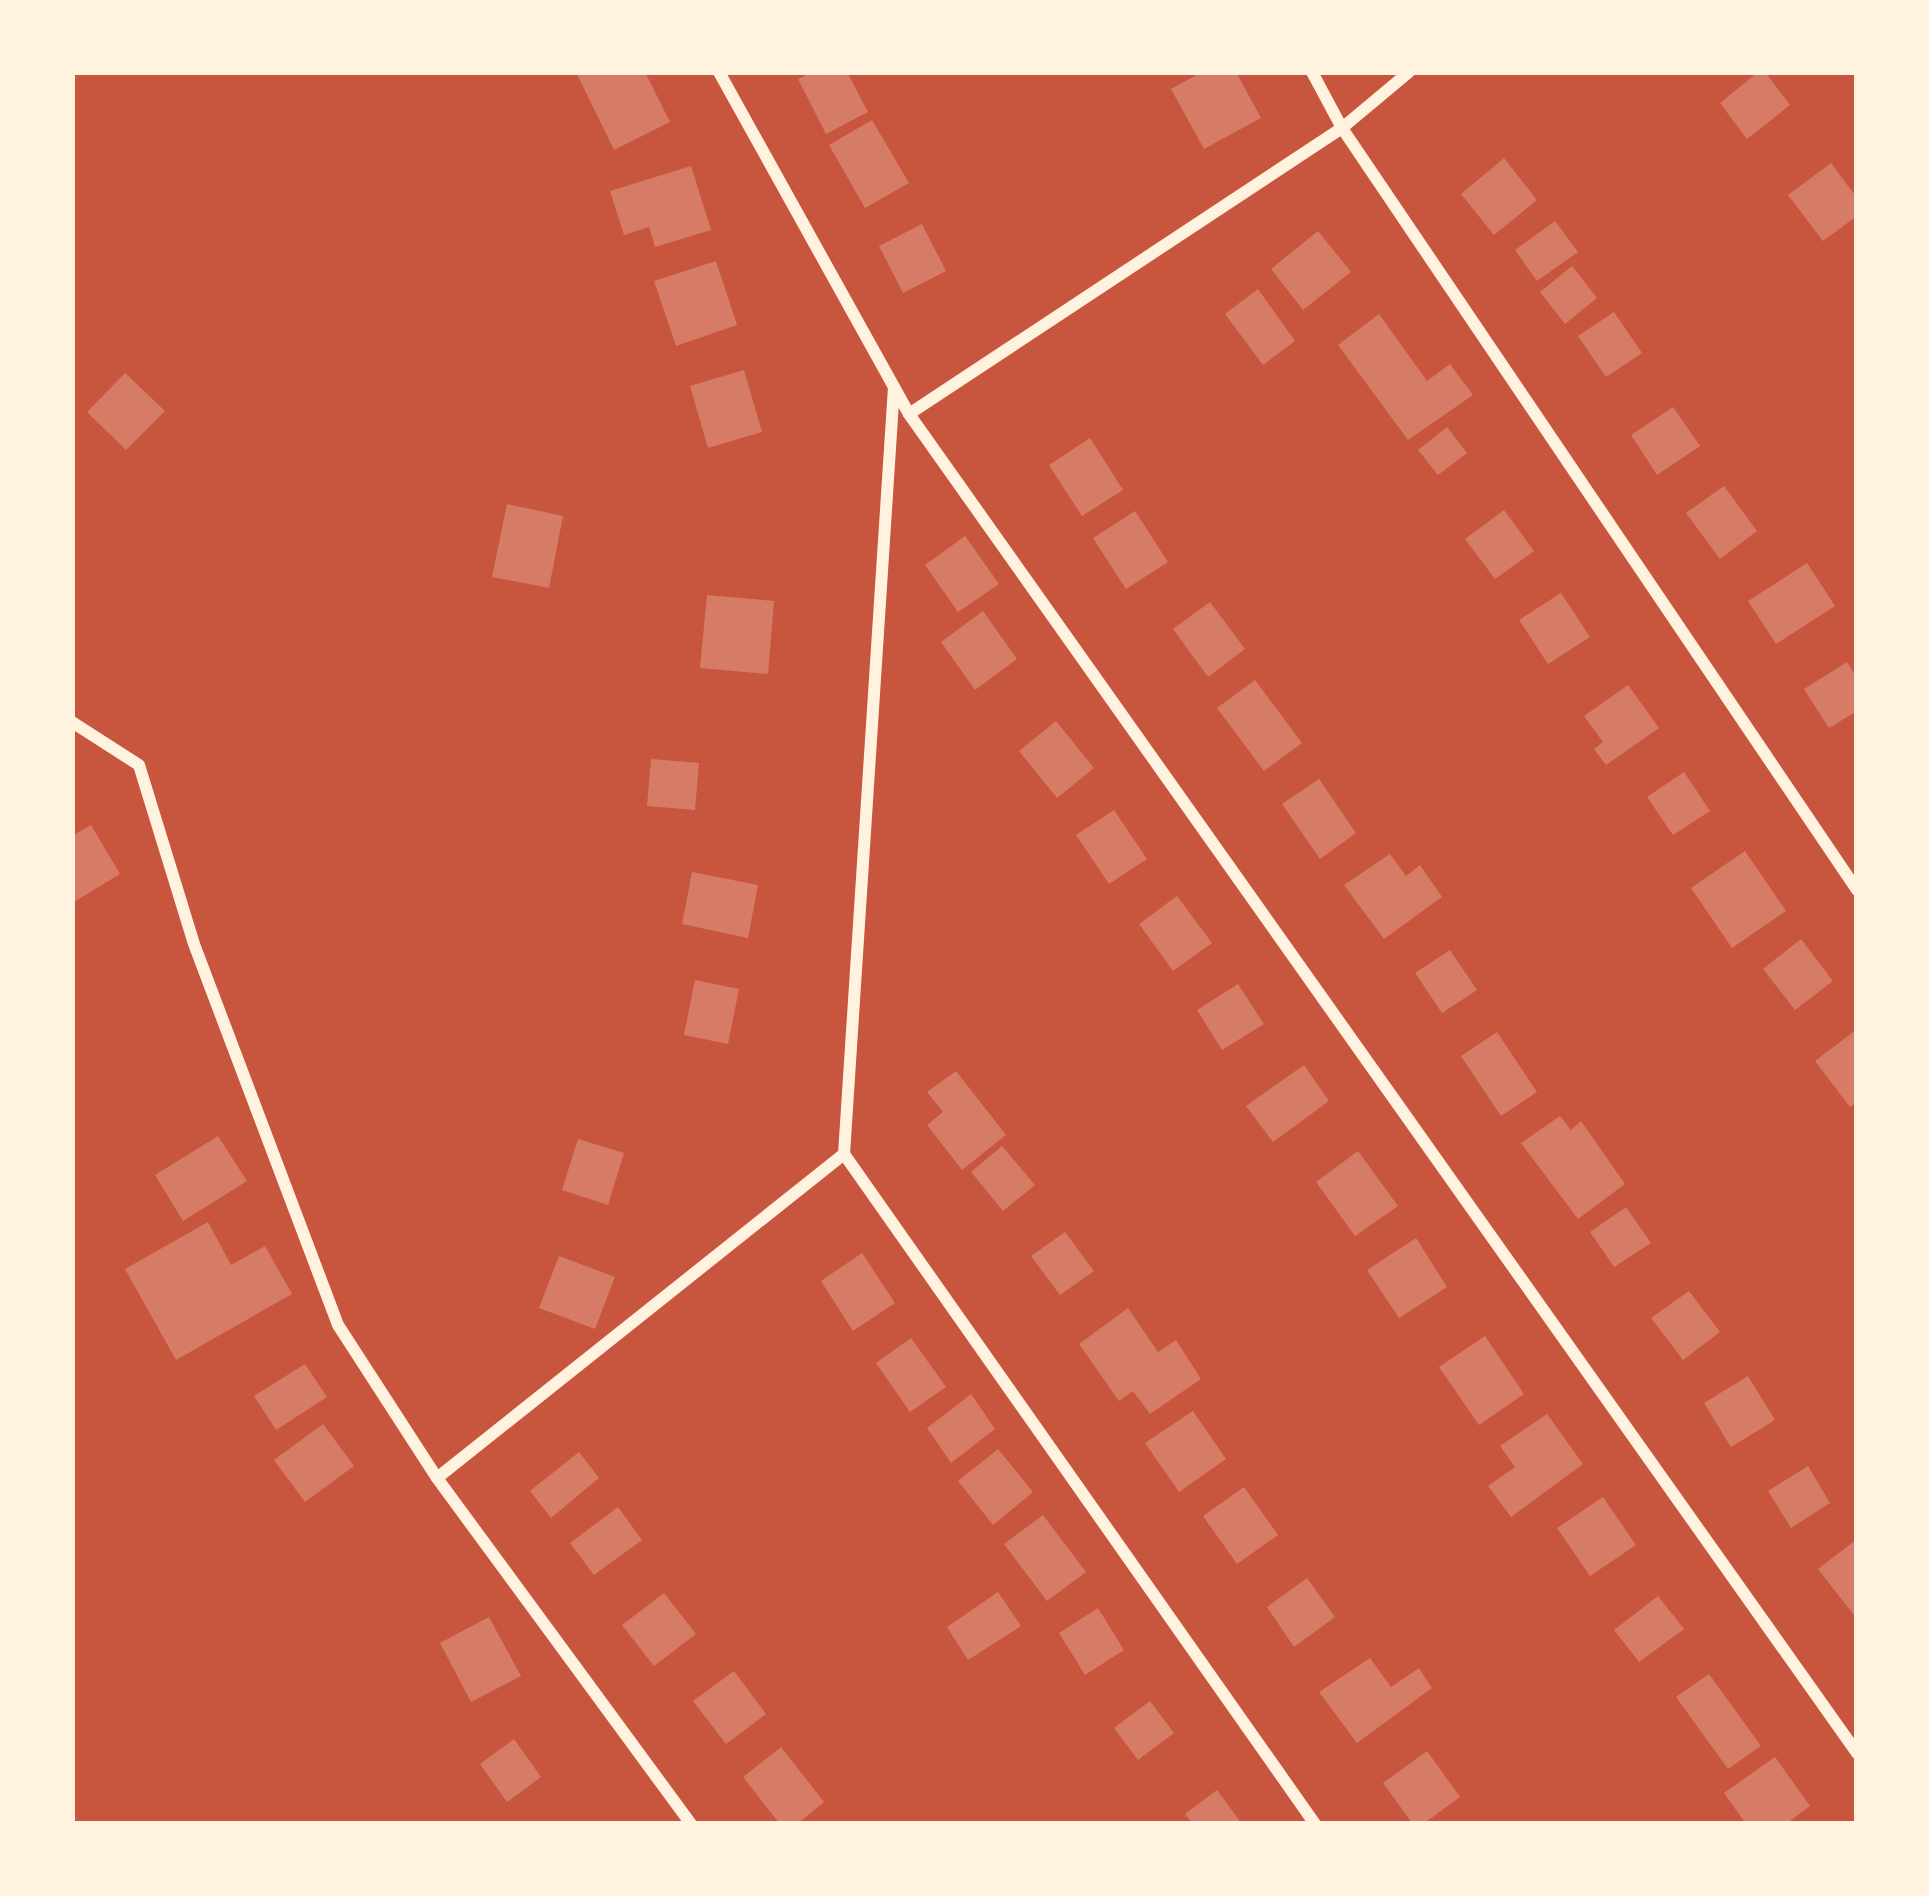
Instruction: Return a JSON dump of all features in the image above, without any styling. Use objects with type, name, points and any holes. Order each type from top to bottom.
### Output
[{"type":"street","points":[[719,72],[909,414],[1857,1753]]},
{"type":"street","points":[[1312,72],[1342,128],[1857,890]]},
{"type":"street","points":[[909,414],[1342,128],[1408,72]]},
{"type":"street","points":[[894,387],[844,1154],[1315,1824]]},
{"type":"street","points":[[72,722],[139,765],[194,944],[338,1324],[437,1478],[691,1824]]},
{"type":"street","points":[[437,1478],[844,1154]]},
{"type":"building","points":[[576,72],[645,72],[670,122],[614,150]]},
{"type":"building","points":[[813,72],[847,72],[868,112],[826,134],[798,79]]},
{"type":"building","points":[[1202,72],[1236,72],[1261,118],[1204,149],[1171,89]]},
{"type":"building","points":[[1758,72],[1765,72],[1790,105],[1747,139],[1720,103]]},
{"type":"building","points":[[872,120],[909,183],[865,208],[829,145]]},
{"type":"building","points":[[1504,158],[1537,200],[1494,235],[1461,194]]},
{"type":"building","points":[[1831,163],[1857,198],[1857,216],[1823,241],[1788,195]]},
{"type":"building","points":[[691,166],[711,230],[655,247],[649,227],[624,235],[610,191]]},
{"type":"building","points":[[1555,221],[1578,252],[1537,281],[1515,250]]},
{"type":"building","points":[[922,224],[946,271],[903,293],[879,246]]},
{"type":"building","points":[[1318,231],[1351,272],[1303,310],[1271,269]]},
{"type":"building","points":[[716,261],[737,325],[676,346],[654,281]]},
{"type":"building","points":[[1572,266],[1597,298],[1565,324],[1540,292]]},
{"type":"building","points":[[1258,289],[1295,341],[1263,365],[1225,314]]},
{"type":"building","points":[[1614,312],[1642,353],[1606,377],[1578,336]]},
{"type":"building","points":[[1379,314],[1427,381],[1450,364],[1473,395],[1408,440],[1338,345]]},
{"type":"building","points":[[744,370],[762,432],[708,448],[690,386]]},
{"type":"building","points":[[125,373],[165,411],[126,450],[87,412]]},
{"type":"building","points":[[1673,407],[1700,446],[1657,475],[1631,435]]},
{"type":"building","points":[[1447,427],[1467,453],[1438,475],[1418,450]]},
{"type":"building","points":[[1090,438],[1123,490],[1082,516],[1049,465]]},
{"type":"building","points":[[1724,486],[1757,531],[1720,559],[1686,513]]},
{"type":"building","points":[[507,504],[563,516],[549,588],[492,577]]},
{"type":"building","points":[[1504,510],[1534,551],[1495,579],[1465,539]]},
{"type":"building","points":[[1135,511],[1168,562],[1126,589],[1093,538]]},
{"type":"building","points":[[965,536],[999,584],[958,612],[925,565]]},
{"type":"building","points":[[1807,563],[1835,606],[1776,644],[1748,601]]},
{"type":"building","points":[[1561,593],[1590,637],[1548,664],[1519,620]]},
{"type":"building","points":[[707,595],[774,601],[768,674],[700,668]]},
{"type":"building","points":[[1210,602],[1245,649],[1208,677],[1173,629]]},
{"type":"building","points":[[983,611],[1017,659],[975,690],[941,642]]},
{"type":"building","points":[[1847,662],[1857,678],[1857,711],[1829,728],[1804,689]]},
{"type":"building","points":[[1255,680],[1302,743],[1264,771],[1217,708]]},
{"type":"building","points":[[1628,685],[1659,728],[1606,765],[1594,749],[1603,742],[1584,716]]},
{"type":"building","points":[[1056,721],[1094,768],[1057,798],[1019,751]]},
{"type":"building","points":[[651,759],[699,763],[695,810],[647,806]]},
{"type":"building","points":[[1684,772],[1710,811],[1673,835],[1647,797]]},
{"type":"building","points":[[1319,779],[1356,833],[1320,859],[1282,804]]},
{"type":"building","points":[[1114,810],[1147,859],[1109,884],[1076,835]]},
{"type":"building","points":[[91,825],[120,874],[72,903],[72,836]]},
{"type":"building","points":[[1745,851],[1786,911],[1732,948],[1691,888]]},
{"type":"building","points":[[1390,854],[1406,876],[1420,865],[1442,897],[1384,939],[1344,885]]},
{"type":"building","points":[[692,872],[758,885],[748,938],[682,924]]},
{"type":"building","points":[[1177,896],[1212,943],[1173,971],[1139,924]]},
{"type":"building","points":[[1801,939],[1833,981],[1795,1010],[1763,969]]},
{"type":"building","points":[[1450,950],[1477,990],[1442,1013],[1415,973]]},
{"type":"building","points":[[695,980],[739,989],[728,1044],[684,1035]]},
{"type":"building","points":[[1238,984],[1264,1024],[1222,1050],[1197,1010]]},
{"type":"building","points":[[1857,1029],[1857,1102],[1850,1107],[1815,1061]]},
{"type":"building","points":[[1497,1032],[1537,1092],[1501,1116],[1461,1056]]},
{"type":"building","points":[[1304,1065],[1329,1101],[1273,1142],[1246,1106]]},
{"type":"building","points":[[956,1071],[1006,1135],[962,1170],[927,1125],[943,1112],[927,1092]]},
{"type":"building","points":[[1560,1116],[1571,1130],[1581,1121],[1625,1184],[1578,1219],[1521,1143]]},
{"type":"building","points":[[218,1136],[247,1181],[183,1221],[155,1175]]},
{"type":"building","points":[[578,1139],[624,1153],[608,1205],[562,1190]]},
{"type":"building","points":[[1002,1146],[1035,1185],[1003,1211],[971,1172]]},
{"type":"building","points":[[1358,1151],[1398,1206],[1355,1236],[1316,1182]]},
{"type":"building","points":[[1626,1207],[1651,1243],[1614,1267],[1590,1232]]},
{"type":"building","points":[[208,1222],[231,1265],[265,1246],[292,1294],[176,1360],[125,1269]]},
{"type":"building","points":[[1065,1232],[1094,1271],[1060,1295],[1031,1256]]},
{"type":"building","points":[[1416,1238],[1447,1287],[1399,1318],[1367,1270]]},
{"type":"building","points":[[862,1253],[895,1303],[853,1331],[821,1281]]},
{"type":"building","points":[[559,1256],[615,1277],[595,1329],[539,1308]]},
{"type":"building","points":[[1689,1291],[1720,1332],[1683,1360],[1651,1318]]},
{"type":"building","points":[[1128,1308],[1158,1352],[1176,1340],[1201,1379],[1150,1414],[1133,1391],[1119,1401],[1079,1344]]},
{"type":"building","points":[[1485,1336],[1524,1394],[1479,1425],[1439,1367]]},
{"type":"building","points":[[911,1338],[946,1387],[910,1412],[876,1363]]},
{"type":"building","points":[[305,1364],[327,1397],[276,1430],[254,1396]]},
{"type":"building","points":[[1748,1376],[1775,1420],[1731,1447],[1704,1403]]},
{"type":"building","points":[[971,1394],[995,1429],[951,1463],[927,1428]]},
{"type":"building","points":[[1193,1411],[1226,1459],[1179,1492],[1145,1443]]},
{"type":"building","points":[[1547,1414],[1583,1464],[1511,1517],[1488,1486],[1515,1467],[1500,1446]]},
{"type":"building","points":[[323,1424],[354,1466],[305,1502],[274,1460]]},
{"type":"building","points":[[998,1449],[1033,1492],[993,1525],[958,1481]]},
{"type":"building","points":[[579,1452],[599,1478],[551,1518],[530,1491]]},
{"type":"building","points":[[1808,1466],[1830,1503],[1791,1528],[1768,1491]]},
{"type":"building","points":[[1244,1487],[1278,1535],[1237,1564],[1203,1516]]},
{"type":"building","points":[[1603,1497],[1636,1545],[1590,1576],[1557,1528]]},
{"type":"building","points":[[618,1507],[642,1540],[594,1575],[570,1543]]},
{"type":"building","points":[[1043,1515],[1086,1572],[1047,1601],[1004,1544]]},
{"type":"building","points":[[1857,1539],[1857,1619],[1818,1569]]},
{"type":"building","points":[[1307,1578],[1335,1617],[1294,1647],[1267,1607]]},
{"type":"building","points":[[998,1592],[1021,1626],[968,1660],[947,1627]]},
{"type":"building","points":[[664,1593],[696,1634],[654,1666],[622,1625]]},
{"type":"building","points":[[1658,1596],[1684,1629],[1639,1662],[1614,1630]]},
{"type":"building","points":[[1098,1608],[1124,1650],[1085,1675],[1059,1633]]},
{"type":"building","points":[[489,1617],[521,1676],[471,1702],[440,1643]]},
{"type":"building","points":[[1370,1658],[1391,1687],[1419,1668],[1432,1688],[1357,1743],[1319,1692]]},
{"type":"building","points":[[734,1671],[766,1714],[726,1744],[693,1701]]},
{"type":"building","points":[[1709,1674],[1761,1746],[1728,1769],[1676,1697]]},
{"type":"building","points":[[1150,1701],[1174,1733],[1138,1760],[1114,1728]]},
{"type":"building","points":[[514,1739],[541,1777],[507,1802],[480,1764]]},
{"type":"building","points":[[781,1747],[824,1802],[797,1824],[780,1824],[743,1777]]},
{"type":"building","points":[[1427,1751],[1460,1797],[1423,1824],[1413,1824],[1383,1783]]},
{"type":"building","points":[[1775,1757],[1810,1806],[1786,1824],[1746,1824],[1724,1793]]},
{"type":"building","points":[[1217,1790],[1242,1824],[1193,1824],[1185,1814]]}]
